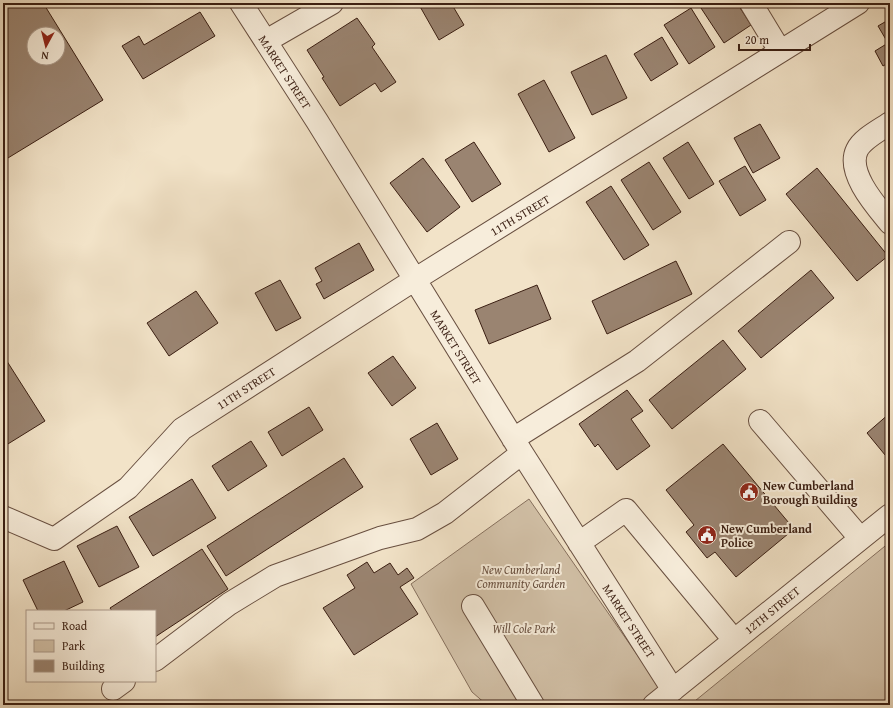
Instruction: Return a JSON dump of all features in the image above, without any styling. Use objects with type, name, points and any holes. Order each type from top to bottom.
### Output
[{"type":"street","name":"MARKET STREET","points":[[241,3],[517,446],[672,690]]},
{"type":"street","points":[[266,41],[332,3]]},
{"type":"street","points":[[751,3],[780,52]]},
{"type":"street","name":"11TH STREET","points":[[3,517],[54,539],[128,488],[182,429],[414,280],[564,188],[858,3]]},
{"type":"street","points":[[890,123],[864,142],[857,150],[854,161],[858,178],[890,223]]},
{"type":"street","points":[[156,659],[229,604],[275,576],[380,538],[417,530],[445,513],[517,446],[637,361],[789,242]]},
{"type":"street","points":[[760,422],[860,538]]},
{"type":"street","points":[[579,543],[626,510],[734,640]]},
{"type":"street","name":"12TH STREET","points":[[654,705],[890,515]]},
{"type":"street","points":[[473,606],[533,705]]},
{"type":"green space","name":"Will Cole Park","points":[[529,499],[672,705],[487,705],[472,692],[411,584]]},
{"type":"green space","points":[[890,542],[890,705],[690,705]]},
{"type":"building","points":[[3,3],[49,3],[45,6],[57,26],[26,26],[26,66],[66,66],[66,40],[103,100],[3,161]]},
{"type":"building","points":[[418,3],[451,3],[464,25],[439,40]]},
{"type":"building","points":[[702,3],[737,3],[751,25],[724,43],[699,5]]},
{"type":"building","points":[[691,8],[715,47],[689,64],[664,25]]},
{"type":"building","points":[[200,12],[215,36],[143,79],[122,46],[139,36],[144,45]]},
{"type":"building","points":[[357,18],[375,44],[372,47],[396,82],[381,92],[375,83],[340,106],[322,78],[324,77],[307,50]]},
{"type":"building","points":[[890,19],[890,62],[883,66],[875,51],[888,43],[878,26]]},
{"type":"building","points":[[662,37],[678,64],[651,81],[634,54]]},
{"type":"building","points":[[606,55],[627,98],[592,115],[571,72]]},
{"type":"building","points":[[544,80],[575,138],[549,152],[518,94]]},
{"type":"building","points":[[760,124],[780,158],[753,173],[734,138]]},
{"type":"building","points":[[474,142],[501,184],[472,202],[445,160]]},
{"type":"building","points":[[688,142],[714,184],[689,199],[663,158]]},
{"type":"building","points":[[423,158],[460,207],[427,232],[390,183]]},
{"type":"building","points":[[649,162],[681,212],[653,230],[621,180]]},
{"type":"building","points":[[745,166],[766,200],[740,216],[719,181]]},
{"type":"building","points":[[817,168],[888,256],[857,281],[786,194]]},
{"type":"building","points":[[611,186],[649,245],[624,260],[586,202]]},
{"type":"building","points":[[359,243],[374,270],[324,299],[316,284],[322,281],[315,268]]},
{"type":"building","points":[[676,261],[692,294],[607,334],[592,301]]},
{"type":"building","points":[[811,270],[834,298],[761,358],[738,331]]},
{"type":"building","points":[[280,280],[301,318],[276,331],[255,293]]},
{"type":"building","points":[[537,285],[551,319],[489,344],[475,310]]},
{"type":"building","points":[[196,291],[218,323],[169,356],[147,323]]},
{"type":"building","points":[[723,340],[746,369],[672,429],[649,400]]},
{"type":"building","points":[[3,355],[45,421],[3,447]]},
{"type":"building","points":[[393,356],[416,388],[392,406],[368,373]]},
{"type":"building","points":[[627,390],[643,411],[631,419],[650,446],[617,470],[598,444],[595,447],[579,424]]},
{"type":"building","points":[[309,407],[323,430],[282,456],[268,432]]},
{"type":"building","points":[[890,413],[890,461],[867,433]]},
{"type":"building","points":[[437,423],[458,459],[431,475],[410,439]]},
{"type":"building","points":[[251,441],[267,466],[228,491],[212,466]]},
{"type":"building","points":[[723,444],[794,529],[736,577],[715,552],[707,558],[686,532],[694,525],[666,490]]},
{"type":"building","points":[[344,458],[363,487],[226,576],[207,546]]},
{"type":"building","points":[[192,479],[216,518],[153,556],[129,517]]},
{"type":"building","points":[[117,526],[139,567],[99,587],[77,546]]},
{"type":"building","points":[[202,549],[228,589],[156,636],[156,610],[111,610],[110,608]]},
{"type":"building","points":[[64,561],[83,602],[66,610],[38,610],[23,580]]},
{"type":"building","points":[[367,562],[374,573],[390,563],[398,575],[407,568],[414,578],[400,587],[418,614],[354,655],[323,608],[355,588],[347,575]]},
{"type":"place","name":"New Cumberland Borough Building","points":[[749,492]]},
{"type":"place","name":"New Cumberland Police","points":[[707,535]]},
{"type":"park label","name":"New Cumberland Community Garden","points":[[521,576]]}]
